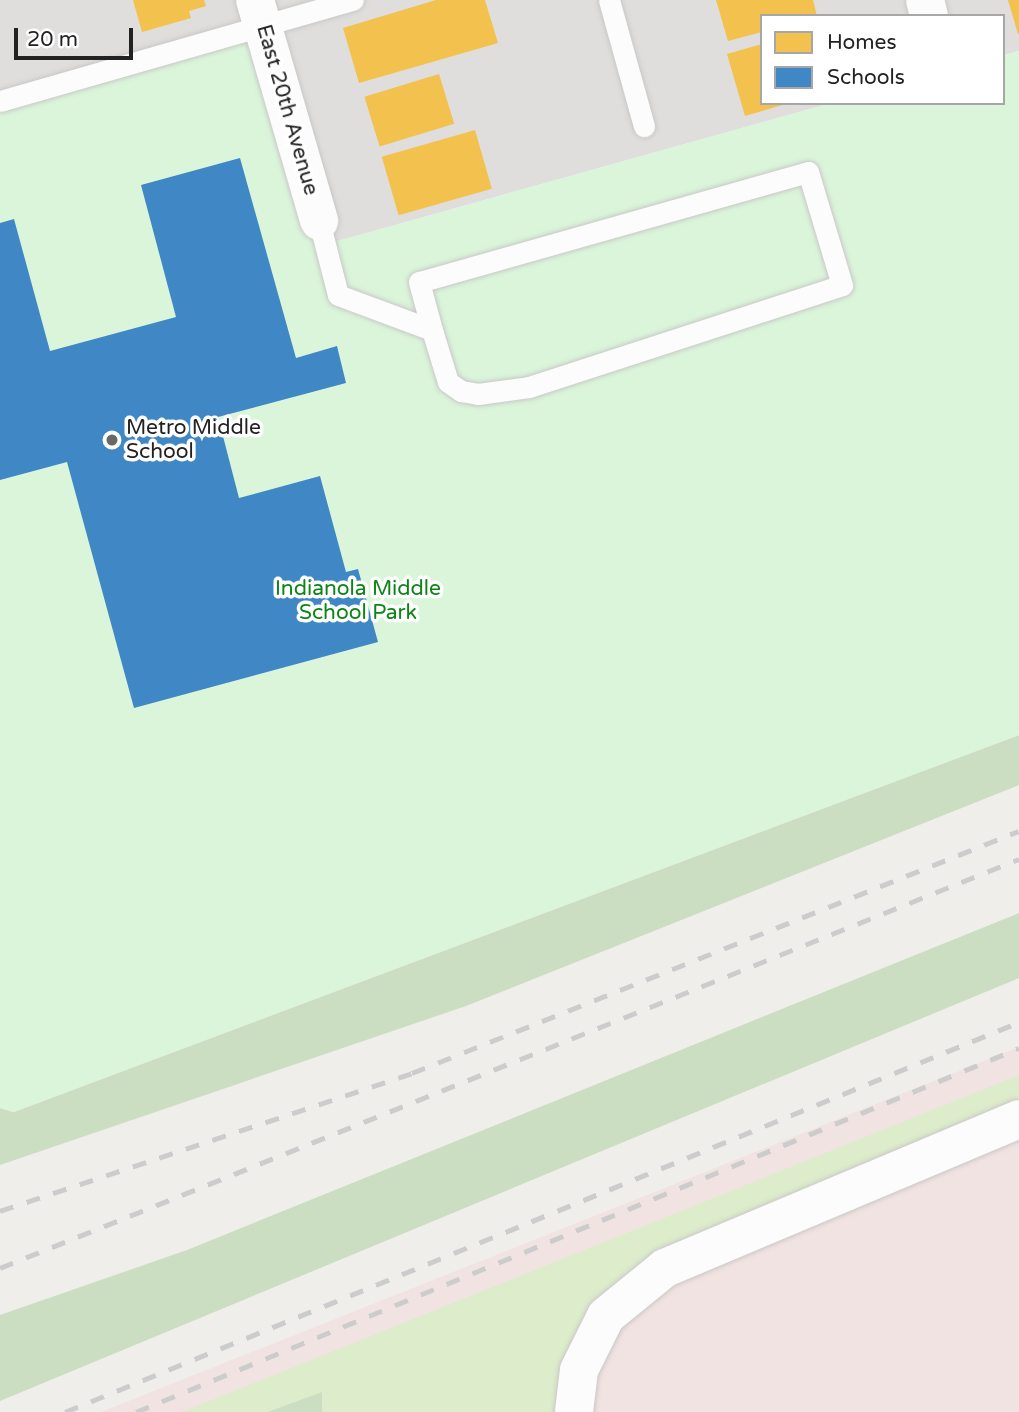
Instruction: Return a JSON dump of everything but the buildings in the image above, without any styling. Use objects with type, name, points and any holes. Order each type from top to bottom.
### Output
[{"type":"street","name":"East 20th Avenue","points":[[259,14],[318,221]]},
{"type":"street","points":[[575,1412],[579,1370],[606,1315],[665,1268],[1019,1119]]},
{"type":"lane","points":[[0,101],[259,14],[353,0]]},
{"type":"lane","points":[[609,0],[643,126]]},
{"type":"lane","points":[[808,172],[842,285],[529,387],[478,394],[461,391],[448,383],[432,330],[419,282],[808,172]]},
{"type":"lane","points":[[318,221],[338,295],[432,330]]},
{"type":"shaded area","points":[[0,0],[1019,0],[1019,51],[1005,54],[1005,14],[760,14],[760,105],[824,105],[323,245],[0,105]]},
{"type":"shaded area","points":[[1019,1047],[1019,1412],[101,1412]]},
{"type":"green space","name":"Indianola Middle School Park","points":[[262,29],[324,245],[824,105],[1005,105],[1005,54],[1019,51],[1019,735],[13,1112],[0,1108],[0,105]]},
{"type":"green space","points":[[1019,735],[1019,785],[466,1006],[0,1165],[0,1108],[14,1112]]},
{"type":"green space","points":[[1019,913],[1019,978],[0,1401],[0,1315],[187,1250]]},
{"type":"green space","points":[[1019,1075],[1019,1118],[606,1316],[574,1412],[322,1412],[322,1393],[268,1412],[182,1412]]},
{"type":"green space","points":[[322,1392],[322,1412],[268,1412]]},
{"type":"railway","points":[[0,1211],[412,1073],[1019,831]]},
{"type":"railway","points":[[0,1268],[1019,859]]},
{"type":"railway","points":[[65,1412],[1019,1022]]},
{"type":"railway","points":[[136,1412],[1019,1048]]},
{"type":"place","name":"Metro Middle School","points":[[112,440]]}]
